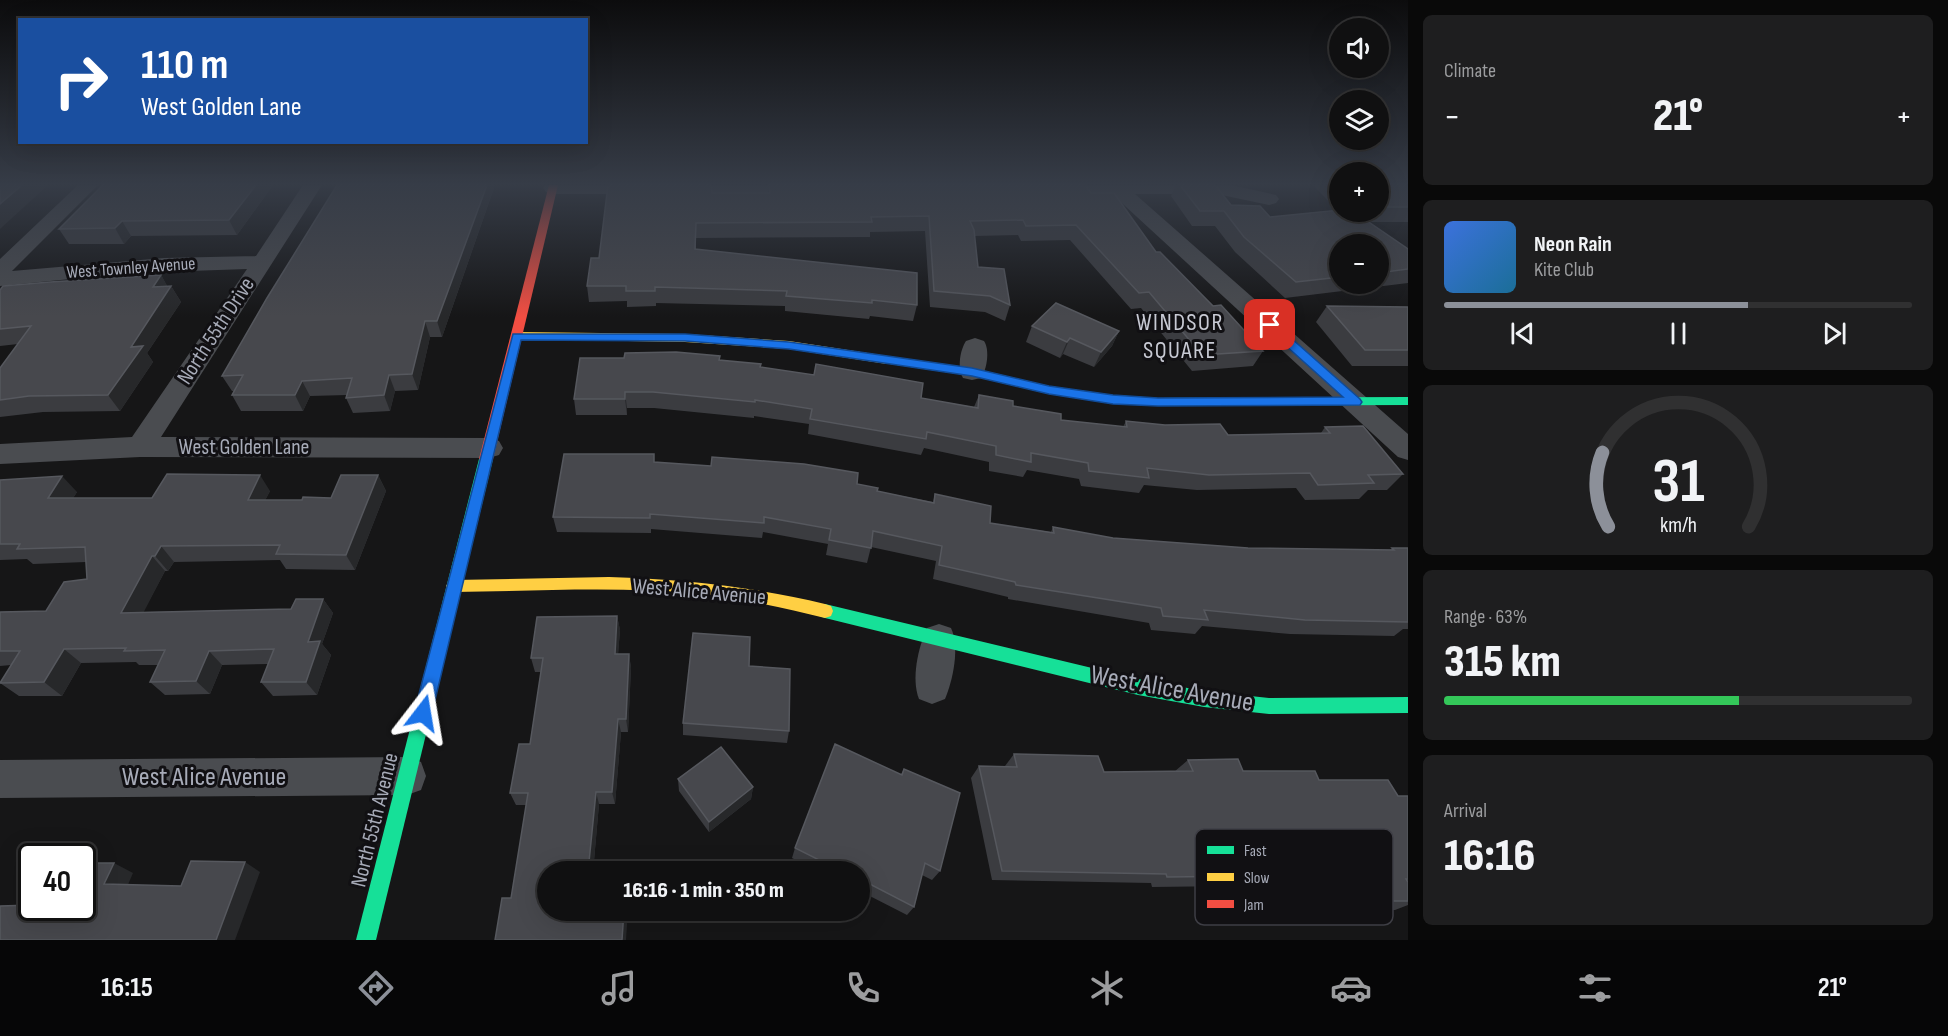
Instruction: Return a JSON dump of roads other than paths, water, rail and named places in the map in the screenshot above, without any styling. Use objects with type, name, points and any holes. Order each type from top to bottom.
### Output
[{"type":"street","points":[[0,271],[44,229]]},
{"type":"street","name":"North 55th Drive","points":[[140,447],[284,229]]},
{"type":"street","name":"North 55th Avenue","points":[[366,940],[544,229]]},
{"type":"street","points":[[1163,229],[1408,450]]},
{"type":"street","name":"West Townley Avenue","points":[[0,279],[220,261],[262,262]]},
{"type":"street","points":[[517,336],[685,338],[789,345],[972,372],[1049,390],[1113,399],[1169,402],[1408,401]]},
{"type":"street","points":[[972,372],[975,346]]},
{"type":"street","name":"West Golden Lane","points":[[0,454],[140,447],[489,448]]},
{"type":"street","name":"West Alice Avenue","points":[[454,586],[610,584],[702,588],[768,597],[1138,687],[1204,699],[1269,706],[1408,705]]},
{"type":"street","points":[[932,687],[939,639]]},
{"type":"street","name":"West Alice Avenue","points":[[0,779],[407,776]]},
{"type":"district","name":"WINDSOR SQUARE","points":[[1180,336]]}]
